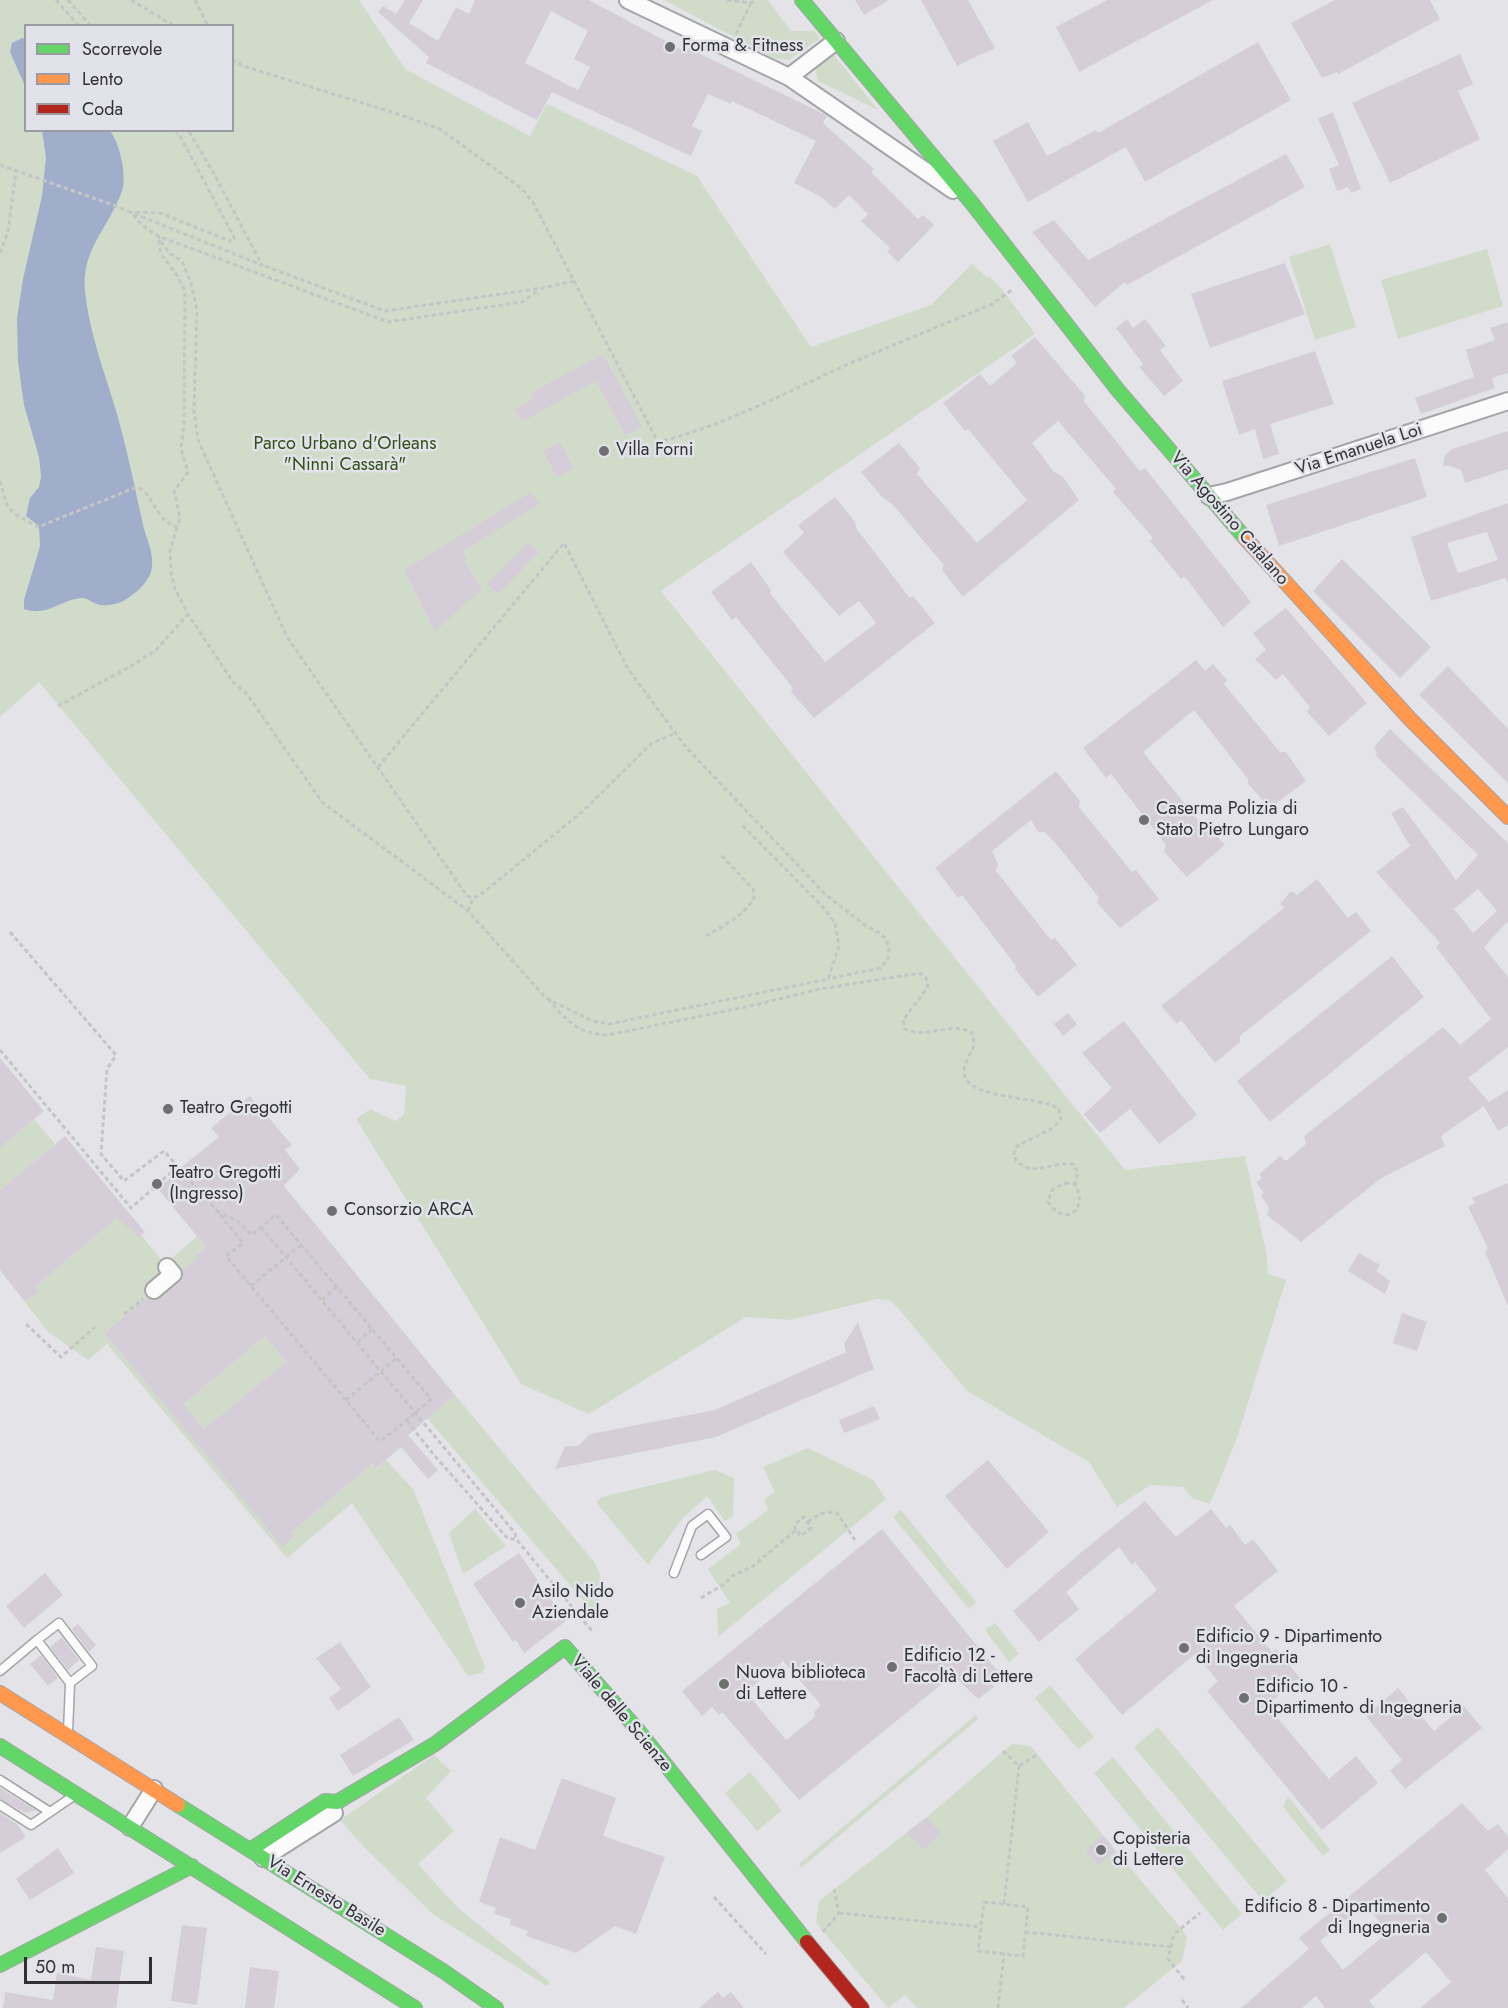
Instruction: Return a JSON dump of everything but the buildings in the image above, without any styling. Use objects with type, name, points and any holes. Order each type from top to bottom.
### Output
[{"type":"street","points":[[628,0],[789,77],[971,202]]},
{"type":"street","name":"Via Agostino Catalano","points":[[802,0],[971,202],[1117,389],[1209,496],[1330,634],[1410,720],[1508,817]]},
{"type":"street","points":[[789,77],[836,41]]},
{"type":"street","name":"Via Emanuela Loi","points":[[1209,496],[1508,402]]},
{"type":"street","points":[[154,1290],[173,1274],[167,1267]]},
{"type":"street","name":"Viale delle Scienze","points":[[257,1854],[332,1805],[435,1744],[565,1647],[637,1729],[862,2008]]},
{"type":"street","name":"Via Ernesto Basile","points":[[0,1693],[443,1971],[496,2008]]},
{"type":"street","points":[[0,1746],[416,2008]]},
{"type":"street","points":[[130,1827],[154,1789]]},
{"type":"street","points":[[0,1965],[192,1866]]},
{"type":"street","name":"Viale delle Scienze","points":[[827,1967],[845,2008]]},
{"type":"lane","points":[[674,1573],[692,1526],[708,1514],[726,1537],[701,1555]]},
{"type":"lane","points":[[0,1671],[59,1623],[92,1666],[70,1683]]},
{"type":"lane","points":[[38,1640],[70,1683],[68,1735]]},
{"type":"lane","points":[[0,1780],[50,1812]]},
{"type":"lane","points":[[0,1805],[31,1825],[76,1794]]},
{"type":"path","points":[[56,0],[77,24]]},
{"type":"path","points":[[68,0],[89,24]]},
{"type":"path","points":[[131,0],[171,24]]},
{"type":"path","points":[[195,0],[207,24]]},
{"type":"path","points":[[727,0],[751,3]]},
{"type":"path","points":[[734,37],[751,3],[756,0]]},
{"type":"path","points":[[234,60],[243,66],[440,129],[521,188],[533,202],[658,442],[685,435],[768,402],[992,304],[1013,289]]},
{"type":"path","points":[[130,212],[160,213],[230,241],[235,238],[177,132]]},
{"type":"path","points":[[189,132],[262,265]]},
{"type":"path","points":[[0,165],[116,206],[262,265],[385,310],[542,288],[574,281]]},
{"type":"path","points":[[0,253],[8,231],[16,171]]},
{"type":"path","points":[[130,212],[143,226],[158,236],[388,322],[522,302],[542,288]]},
{"type":"path","points":[[158,236],[161,254],[185,291],[187,319],[184,425],[181,449],[188,472],[174,491],[180,518],[170,551],[171,573],[175,589],[188,614],[233,682],[246,693],[322,802],[468,910],[566,1020],[579,1030],[593,1035],[608,1035],[747,1007],[820,989],[920,973],[926,978],[928,987],[903,1020],[905,1029],[914,1033],[964,1029],[972,1033],[974,1043],[965,1070],[966,1079],[973,1085],[1003,1096],[1051,1103],[1059,1109],[1061,1119],[1053,1128],[1017,1146],[1013,1156],[1019,1164],[1028,1169],[1045,1168],[1061,1162],[1073,1164],[1078,1172],[1075,1184],[1081,1195],[1078,1208],[1072,1215],[1054,1212],[1048,1202],[1052,1190],[1065,1183],[1075,1184]]},
{"type":"path","points":[[158,236],[169,253],[182,261],[191,284],[197,310],[194,411],[198,440],[287,637],[467,896],[473,898],[479,896],[584,811],[652,743],[676,733]]},
{"type":"path","points":[[0,481],[7,506],[15,514],[38,527],[137,487],[143,490],[158,514],[168,524],[177,527]]},
{"type":"path","points":[[378,767],[564,543],[628,669],[685,746],[825,895],[881,934],[886,939],[889,948],[888,958],[880,968],[609,1024],[592,1021],[546,998]]},
{"type":"path","points":[[58,706],[156,650],[188,614]]},
{"type":"path","points":[[741,824],[823,907],[835,923],[838,946],[828,979]]},
{"type":"path","points":[[706,936],[732,921],[750,906],[754,898],[753,889],[720,854]]},
{"type":"path","points":[[468,910],[473,898]]},
{"type":"path","points":[[10,932],[116,1055],[108,1069],[100,1154],[124,1181],[164,1151],[243,1244],[226,1256],[380,1441],[431,1399],[276,1215],[252,1235],[237,1221],[218,1212]]},
{"type":"path","points":[[0,1050],[131,1208],[177,1167]]},
{"type":"path","points":[[261,1227],[516,1533],[516,1539],[592,1631]]},
{"type":"path","points":[[251,1286],[301,1245]]},
{"type":"path","points":[[322,1300],[336,1287]]},
{"type":"path","points":[[124,1314],[154,1290]]},
{"type":"path","points":[[26,1324],[61,1357],[95,1327]]},
{"type":"path","points":[[358,1343],[372,1329]]},
{"type":"path","points":[[346,1400],[397,1358]]},
{"type":"path","points":[[405,1422],[508,1539],[516,1539]]},
{"type":"path","points":[[808,1522],[823,1512],[837,1513],[855,1540]]},
{"type":"path","points":[[804,1517],[811,1528],[801,1536],[796,1530],[794,1525],[804,1517]]},
{"type":"path","points":[[701,1598],[726,1583],[730,1577],[753,1566],[796,1530]]},
{"type":"path","points":[[1003,1751],[1019,1766]]},
{"type":"path","points":[[1019,1766],[1038,1754]]},
{"type":"path","points":[[1004,1904],[1019,1766]]},
{"type":"path","points":[[824,1932],[839,1912],[834,1889]]},
{"type":"path","points":[[714,1898],[766,1954]]},
{"type":"path","points":[[984,1902],[1028,1907],[1023,1956],[978,1951],[981,1927],[984,1902]]},
{"type":"path","points":[[839,1912],[981,1927]]},
{"type":"path","points":[[1184,1979],[1168,1959],[1174,1934],[1200,1913]]},
{"type":"path","points":[[1025,1932],[1171,1947]]},
{"type":"path","points":[[998,2008],[1004,1954]]},
{"type":"path","points":[[1182,2000],[1188,2008]]},
{"type":"green space","name":"Parco Urbano d'Orleans \"Ninni Cassarà\"","points":[[0,0],[359,0],[405,69],[530,136],[547,104],[697,176],[811,347],[931,305],[972,264],[1002,289],[1035,334],[661,591],[1125,1170],[1245,1156],[1267,1256],[1268,1274],[1286,1280],[1237,1438],[1210,1504],[1192,1498],[1183,1487],[1150,1485],[1117,1507],[1089,1462],[967,1391],[889,1300],[877,1299],[790,1320],[746,1317],[589,1414],[521,1384],[356,1119],[370,1109],[395,1121],[404,1115],[406,1086],[370,1079],[39,682],[0,717]]},
{"type":"green space","points":[[664,0],[768,0],[791,31],[814,31],[820,38],[789,60],[774,58]]},
{"type":"green space","points":[[831,54],[878,110],[818,81],[817,68],[824,58]]},
{"type":"green space","points":[[1330,244],[1356,327],[1315,340],[1289,257]]},
{"type":"green space","points":[[1487,249],[1503,306],[1398,339],[1381,280]]},
{"type":"green space","points":[[34,1119],[55,1144],[0,1190],[0,1148]]},
{"type":"green space","points":[[126,1217],[165,1264],[197,1236],[206,1247],[195,1254],[198,1258],[104,1333],[283,1546],[294,1538],[291,1533],[372,1464],[376,1469],[386,1460],[413,1489],[485,1667],[482,1673],[468,1676],[352,1503],[287,1558],[107,1344],[88,1360],[48,1332],[25,1302],[38,1291],[35,1287],[117,1218]]},
{"type":"green space","points":[[265,1336],[286,1362],[204,1429],[184,1404]]},
{"type":"green space","points":[[455,1395],[595,1563],[600,1574],[598,1618],[427,1418]]},
{"type":"green space","points":[[808,1448],[873,1480],[886,1499],[718,1637],[717,1609],[730,1603],[708,1569],[741,1544],[736,1534],[768,1510],[764,1499],[775,1492],[763,1467]]},
{"type":"green space","points":[[715,1470],[734,1478],[733,1516],[725,1521],[707,1496],[682,1519],[648,1565],[596,1502],[602,1497]]},
{"type":"green space","points":[[475,1509],[506,1546],[463,1574],[449,1533]]},
{"type":"green space","points":[[901,1510],[976,1602],[969,1609],[893,1517]]},
{"type":"green space","points":[[995,1623],[1019,1654],[1009,1662],[985,1630]]},
{"type":"green space","points":[[1050,1685],[1094,1737],[1078,1749],[1035,1698]]},
{"type":"green space","points":[[976,1715],[978,1719],[801,1868],[799,1864]]},
{"type":"green space","points":[[1158,1727],[1287,1881],[1263,1901],[1134,1747]]},
{"type":"green space","points":[[1012,1744],[1031,1746],[1103,1835],[1085,1850],[1098,1866],[1116,1851],[1181,1928],[1187,1937],[1182,1961],[1124,2008],[917,2008],[905,1995],[888,2008],[816,1923],[819,1901],[927,1817]]},
{"type":"green space","points":[[434,1755],[451,1771],[426,1798],[454,1831],[418,1864],[458,1908],[550,1982],[547,1986],[434,1915],[363,1846],[340,1820]]},
{"type":"green space","points":[[1113,1757],[1242,1914],[1223,1930],[1094,1773]]},
{"type":"green space","points":[[750,1772],[782,1810],[757,1831],[725,1793]]},
{"type":"green space","points":[[1288,1796],[1330,1850],[1323,1856],[1283,1807]]},
{"type":"water","points":[[24,39],[24,84],[10,52],[12,43]]},
{"type":"water","points":[[42,132],[111,132],[120,151],[124,177],[122,191],[87,263],[85,291],[94,338],[124,440],[151,553],[152,566],[143,585],[121,602],[103,605],[80,598],[46,610],[32,611],[24,609],[24,600],[40,546],[39,526],[26,516],[30,498],[39,487],[41,477],[39,457],[24,405],[18,362],[17,318],[23,279],[42,196],[46,157]]},
{"type":"traffic: fast","points":[[802,0],[971,202],[1117,389],[1245,538]]},
{"type":"traffic: fast","points":[[250,1850],[325,1801],[337,1802],[435,1744],[565,1647],[637,1729],[807,1942]]},
{"type":"traffic: fast","points":[[0,1746],[415,2008]]},
{"type":"traffic: fast","points":[[178,1805],[443,1971],[496,2008]]},
{"type":"traffic: fast","points":[[0,1965],[192,1866]]},
{"type":"traffic: slow","points":[[1245,538],[1410,719],[1508,817]]},
{"type":"traffic: slow","points":[[0,1693],[178,1805]]},
{"type":"traffic: jam","points":[[807,1942],[862,2008]]},
{"type":"place","name":"Forma & Fitness","points":[[670,47]]},
{"type":"place","name":"Villa Forni","points":[[604,451]]},
{"type":"place","name":"Caserma Polizia di Stato Pietro Lungaro","points":[[1144,820]]},
{"type":"place","name":"Teatro Gregotti","points":[[168,1109]]},
{"type":"place","name":"Teatro Gregotti (Ingresso)","points":[[157,1184]]},
{"type":"place","name":"Consorzio ARCA","points":[[332,1211]]},
{"type":"place","name":"Asilo Nido Aziendale","points":[[520,1603]]},
{"type":"place","name":"Edificio 9 - Dipartimento di Ingegneria","points":[[1184,1648]]},
{"type":"place","name":"Edificio 12 - Facoltà di Lettere","points":[[892,1667]]},
{"type":"place","name":"Nuova biblioteca di Lettere","points":[[724,1684]]},
{"type":"place","name":"Edificio 10 - Dipartimento di Ingegneria","points":[[1244,1698]]},
{"type":"place","name":"Copisteria di Lettere","points":[[1101,1850]]},
{"type":"place","name":"Edificio 8 - Dipartimento di Ingegneria","points":[[1442,1918]]}]
